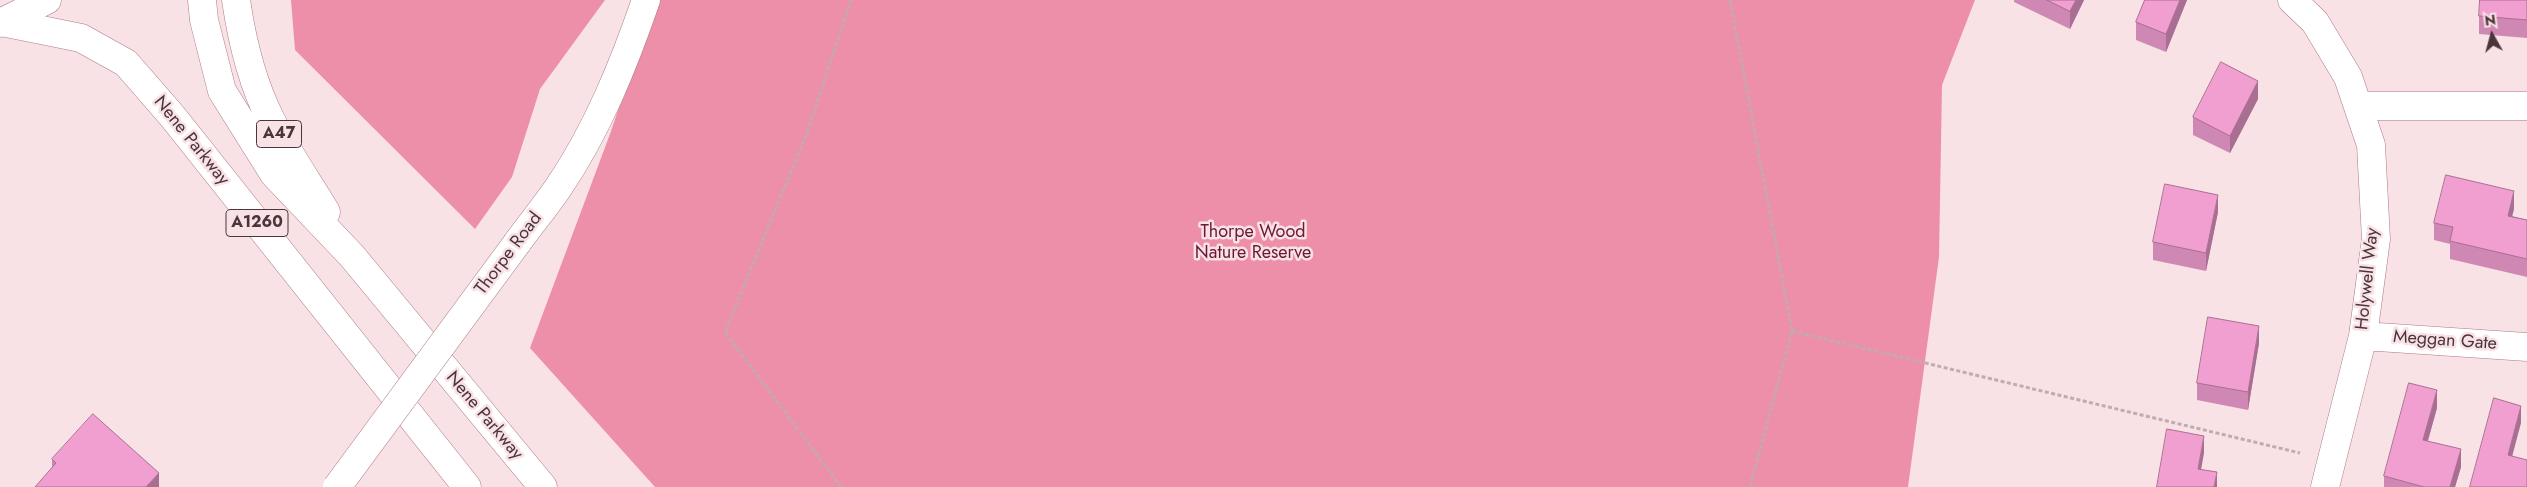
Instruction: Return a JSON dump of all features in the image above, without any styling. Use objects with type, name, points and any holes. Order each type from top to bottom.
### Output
[{"type":"main road","points":[[1,23],[47,0]]},
{"type":"main road","name":"Nene Parkway","points":[[202,0],[204,20],[222,91],[274,174],[352,256],[543,487]]},
{"type":"main road","name":"A47","points":[[236,0],[240,30],[254,79],[271,120],[352,256]]},
{"type":"main road","name":"Thorpe Road","points":[[337,487],[559,186],[599,117],[632,43],[646,0]]},
{"type":"main road","name":"Holywell Way","points":[[2292,0],[2315,22],[2348,77],[2371,146],[2376,239],[2362,336],[2325,487]]},
{"type":"main road","name":"Nene Parkway","points":[[1,23],[81,38],[126,63],[173,117],[467,487]]},
{"type":"main road","points":[[2358,106],[2527,106]]},
{"type":"main road","name":"Meggan Gate","points":[[2362,336],[2527,347]]},
{"type":"path","points":[[842,487],[726,332],[807,134],[851,0]]},
{"type":"path","points":[[1730,0],[1792,330],[1750,487]]},
{"type":"path","points":[[1792,330],[2332,461]]},
{"type":"green space","points":[[291,0],[605,0],[540,89],[512,177],[475,229],[295,50]]},
{"type":"green space","name":"Thorpe Wood Nature Reserve","points":[[655,0],[1975,0],[1942,85],[1939,257],[1908,487],[655,487],[530,348],[610,134]]},
{"type":"building","points":[[2047,0],[2076,0],[2070,11]]},
{"type":"building","points":[[2145,0],[2180,0],[2166,34],[2136,22]]},
{"type":"building","points":[[2480,0],[2527,0],[2527,20],[2479,16]]},
{"type":"building","points":[[2221,62],[2258,81],[2230,136],[2193,117]]},
{"type":"building","points":[[2446,175],[2514,191],[2508,216],[2527,220],[2527,259],[2450,241],[2453,227],[2434,223]]},
{"type":"building","points":[[2165,184],[2218,195],[2206,253],[2153,242]]},
{"type":"building","points":[[2208,317],[2259,326],[2248,392],[2197,383]]},
{"type":"building","points":[[2409,383],[2437,390],[2423,440],[2461,449],[2450,487],[2424,487],[2384,476]]},
{"type":"building","points":[[2494,398],[2521,406],[2508,455],[2527,460],[2527,487],[2470,487]]},
{"type":"building","points":[[93,414],[159,473],[146,487],[35,487],[56,463],[52,459]]},
{"type":"building","points":[[2167,429],[2204,436],[2198,469],[2217,472],[2214,487],[2157,487]]}]
